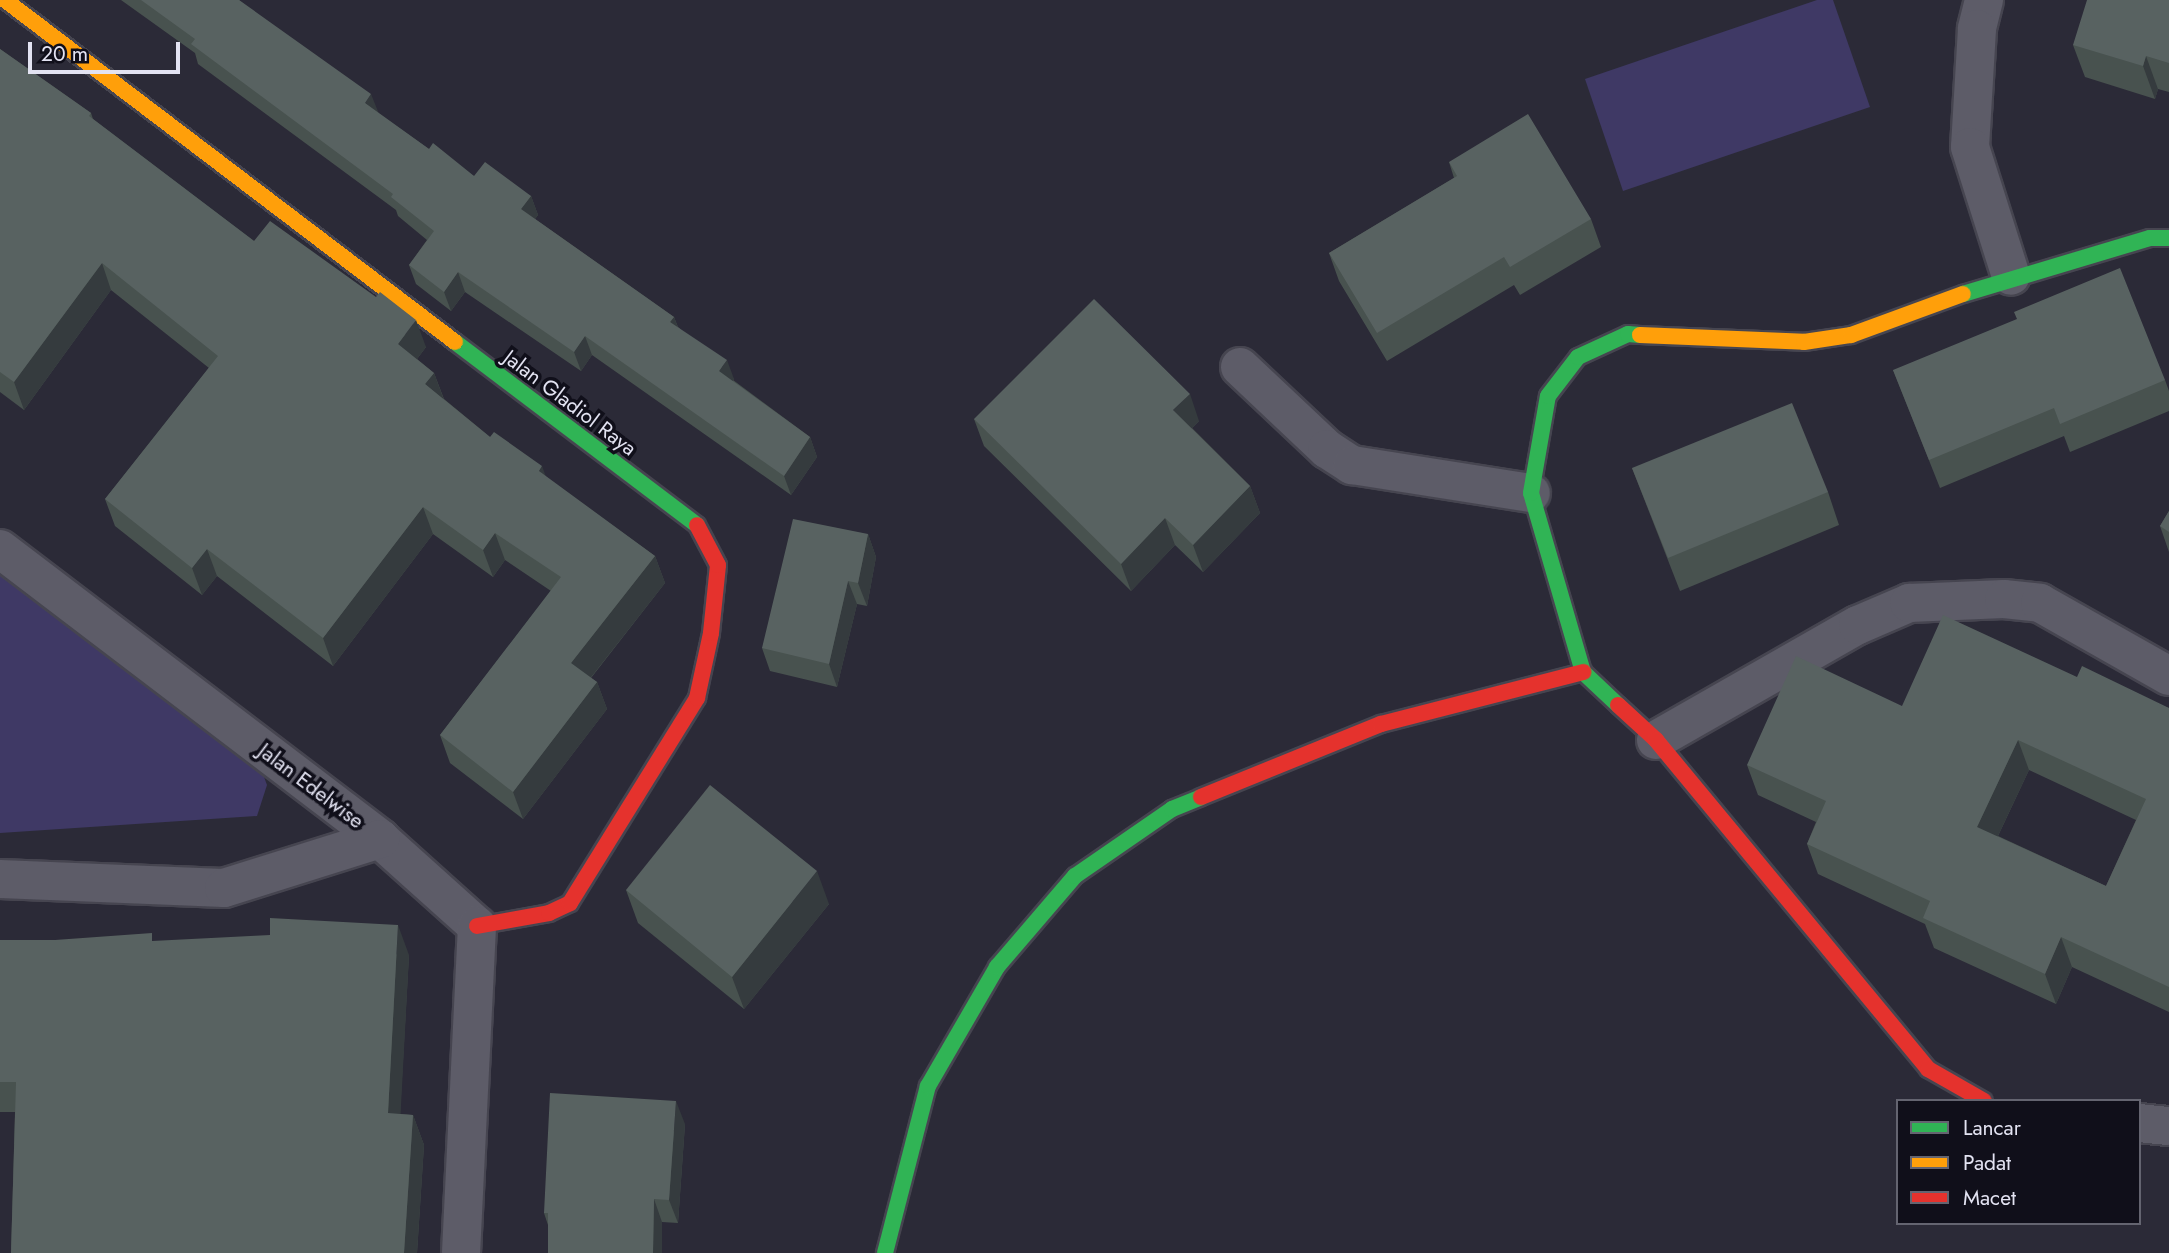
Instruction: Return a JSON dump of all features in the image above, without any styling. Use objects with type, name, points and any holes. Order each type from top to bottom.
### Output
[{"type":"street","name":"Jalan Gladiol Raya","points":[[5,0],[698,526],[718,565],[711,633],[697,698],[570,903],[549,913],[477,926]]},
{"type":"street","points":[[1984,0],[1976,29],[1970,147],[2011,276]]},
{"type":"street","points":[[1980,1099],[1927,1069],[1656,740],[1583,672],[1531,493],[1548,396],[1578,358],[1628,334],[1804,342],[1851,335],[2011,276],[2150,238],[2169,238]]},
{"type":"street","points":[[1240,367],[1327,449],[1352,465],[1531,493]]},
{"type":"street","name":"Jalan Edelwise","points":[[0,549],[380,839]]},
{"type":"street","points":[[1656,740],[1858,625],[1909,603],[2004,599],[2040,603],[2169,676]]},
{"type":"street","points":[[885,1253],[928,1086],[997,967],[1075,876],[1172,809],[1381,724],[1583,672]]},
{"type":"street","points":[[380,839],[477,926],[460,1253]]},
{"type":"street","name":"Jalan Edelwise","points":[[0,879],[224,888],[380,839]]},
{"type":"street","points":[[2141,1123],[2169,1126]]},
{"type":"shaded area","points":[[1817,0],[1833,0],[1870,107],[1623,191],[1585,79]]},
{"type":"shaded area","points":[[0,560],[260,766],[267,785],[257,816],[0,833]]},
{"type":"building","points":[[141,0],[239,0],[371,94],[365,103],[429,149],[433,143],[474,176],[485,162],[531,196],[521,209],[674,317],[670,322],[727,360],[719,371],[810,437],[784,476],[585,336],[574,352],[458,272],[444,292],[409,265],[434,231],[391,197],[393,194],[191,44],[195,39]]},
{"type":"building","points":[[2087,0],[2169,0],[2169,63],[2146,56],[2143,66],[2073,45]]},
{"type":"building","points":[[0,49],[91,113],[89,116],[254,241],[270,221],[376,297],[380,292],[416,320],[398,344],[434,373],[425,384],[490,437],[494,432],[542,466],[539,471],[655,556],[571,663],[597,682],[513,792],[440,735],[561,577],[495,533],[483,550],[423,507],[323,638],[207,549],[192,568],[105,499],[218,356],[102,263],[14,382],[0,372]]},
{"type":"building","points":[[1528,114],[1591,219],[1510,267],[1504,257],[1377,333],[1329,253],[1457,176],[1449,162]]},
{"type":"building","points":[[2120,268],[2165,380],[2060,424],[2054,408],[1929,460],[1893,370],[2017,319],[2014,312]]},
{"type":"building","points":[[1094,299],[1190,394],[1173,410],[1250,486],[1193,545],[1165,518],[1121,564],[974,419]]},
{"type":"building","points":[[1792,403],[1828,492],[1668,558],[1632,468]]},
{"type":"building","points":[[2169,511],[2169,532],[2160,526]]},
{"type":"building","points":[[793,519],[868,534],[858,583],[848,581],[829,664],[762,648]]},
{"type":"building","points":[[1943,615],[2077,677],[2082,666],[2169,708],[2169,987],[2061,937],[2045,974],[1923,918],[1930,901],[1807,844],[1826,801],[1747,765],[1796,656],[1902,706]],"holes":[[[2018,740],[2146,799],[2106,886],[1977,827]]]},
{"type":"building","points":[[710,785],[817,871],[732,977],[626,890]]},
{"type":"building","points":[[270,918],[398,925],[388,1113],[413,1115],[404,1253],[11,1253],[16,1082],[0,1082],[0,940],[55,940],[152,933],[152,941],[270,935]]},
{"type":"building","points":[[550,1093],[676,1101],[669,1200],[654,1199],[653,1253],[548,1253],[548,1213],[544,1213]]},
{"type":"traffic: fast","points":[[1963,294],[2150,238],[2169,238]]},
{"type":"traffic: fast","points":[[1618,705],[1583,672],[1531,493],[1548,396],[1578,357],[1628,334],[1640,335]]},
{"type":"traffic: fast","points":[[455,342],[697,525]]},
{"type":"traffic: fast","points":[[885,1253],[928,1086],[997,967],[1075,876],[1172,809],[1201,797]]},
{"type":"traffic: slow","points":[[5,0],[455,342]]},
{"type":"traffic: slow","points":[[1640,335],[1804,342],[1851,335],[1963,294]]},
{"type":"traffic: jam","points":[[477,926],[549,913],[570,903],[697,698],[711,633],[718,565],[697,525]]},
{"type":"traffic: jam","points":[[1201,797],[1381,724],[1583,672]]},
{"type":"traffic: jam","points":[[1618,705],[1656,740],[1928,1069],[1980,1099]]}]
